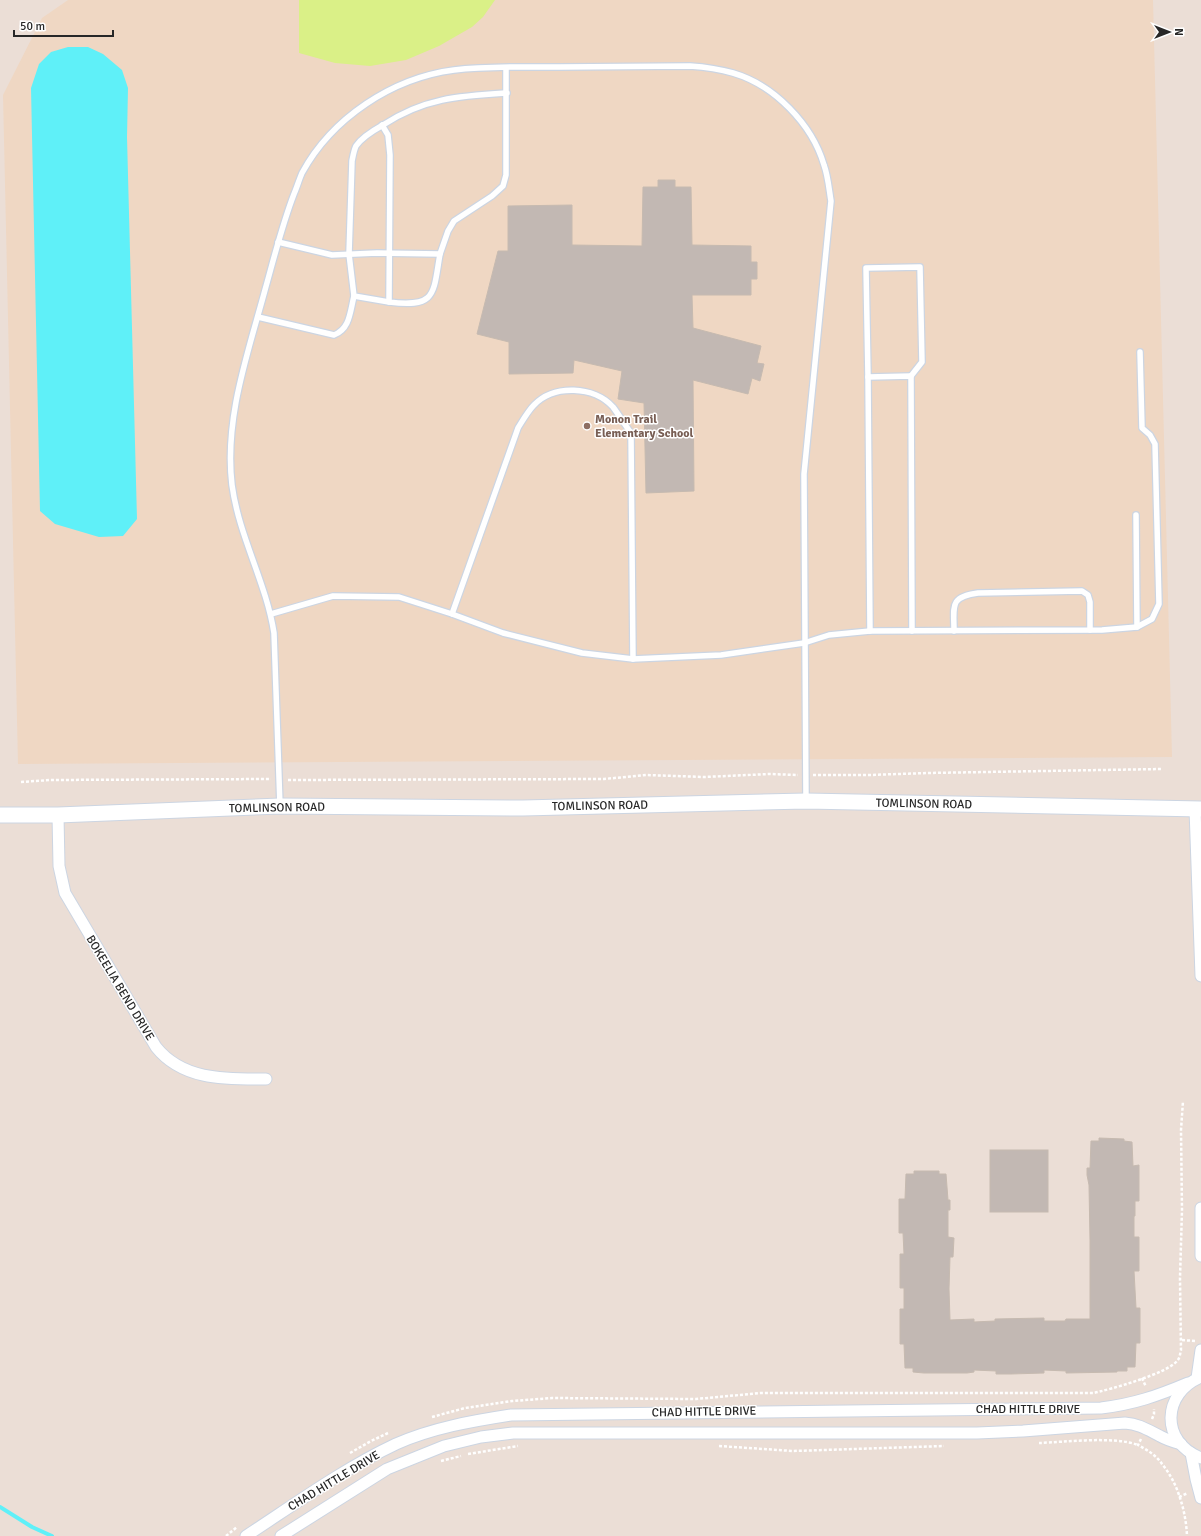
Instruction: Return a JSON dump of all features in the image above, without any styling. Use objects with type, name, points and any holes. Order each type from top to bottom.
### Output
[{"type":"street","name":"TOMLINSON ROAD","points":[[0,815],[58,815],[280,806],[523,808],[806,801],[1198,809]]},
{"type":"street","points":[[1198,809],[1201,976]]},
{"type":"street","name":"BOKEELIA BEND DRIVE","points":[[58,815],[59,866],[66,893],[156,1047],[171,1061],[192,1073],[218,1078],[266,1079]]},
{"type":"street","points":[[1201,1208],[1201,1256]]},
{"type":"street","points":[[1199,1346],[1195,1379],[1179,1392],[1172,1406],[1171,1420],[1175,1435],[1181,1444],[1196,1456],[1201,1498]]},
{"type":"street","name":"CHAD HITTLE DRIVE","points":[[246,1536],[364,1461],[397,1444],[432,1431],[471,1421],[511,1415],[1101,1408],[1127,1404],[1150,1398],[1195,1379]]},
{"type":"street","name":"CHAD HITTLE DRIVE","points":[[281,1536],[393,1467],[444,1446],[481,1437],[513,1433],[977,1433],[1125,1423],[1134,1424],[1181,1444]]},
{"type":"lane","points":[[280,806],[276,654],[271,614],[239,518],[231,470],[233,424],[239,388],[278,242],[302,174],[331,134],[361,107],[396,87],[425,77],[454,70],[690,66],[733,73],[757,84],[787,106],[800,120],[819,150],[825,165],[831,201],[804,474],[806,801]]},
{"type":"lane","points":[[354,296],[406,304],[422,302],[434,291],[440,254],[448,231],[454,221],[492,196],[503,186],[506,175],[506,68]]},
{"type":"lane","points":[[258,317],[334,335],[344,330],[348,323],[354,296],[349,254],[352,161],[356,146],[370,133],[382,125],[400,114],[426,103],[446,98],[470,95],[507,93]]},
{"type":"lane","points":[[382,125],[388,135],[390,155],[389,302]]},
{"type":"lane","points":[[278,242],[332,255],[390,253],[440,254]]},
{"type":"lane","points":[[870,631],[866,268],[920,267],[922,362],[911,376],[912,631]]},
{"type":"lane","points":[[271,614],[333,596],[399,597],[452,614],[503,634],[582,653],[633,659],[721,654],[804,643],[829,635],[870,631],[1090,630],[1137,627],[1152,619],[1159,604],[1155,444],[1150,435],[1142,428],[1140,352]]},
{"type":"lane","points":[[868,377],[911,376]]},
{"type":"lane","points":[[452,614],[518,428],[534,404],[550,394],[566,390],[594,393],[612,407],[631,433],[633,659]]},
{"type":"lane","points":[[1136,515],[1137,627]]},
{"type":"lane","points":[[954,631],[954,605],[957,599],[964,595],[978,593],[1082,591],[1088,595],[1090,602],[1090,630]]},
{"type":"path","points":[[21,782],[50,780],[604,779],[646,775],[704,777],[770,774],[870,775],[935,772],[1161,769]]},
{"type":"path","points":[[876,1394],[1101,1392],[1149,1376],[1174,1365],[1180,1356],[1182,1340],[1180,1278],[1182,1210],[1181,1130],[1183,1101]]},
{"type":"path","points":[[1182,1340],[1199,1346]]},
{"type":"path","points":[[1150,1398],[1154,1407],[1154,1414],[1138,1445],[1153,1454],[1167,1471],[1182,1506],[1186,1519],[1188,1536]]},
{"type":"path","points":[[437,1463],[464,1455],[519,1446]]},
{"type":"path","points":[[714,1446],[793,1451],[876,1449]]},
{"type":"shaded area","name":"Monon Trail Elementary School","points":[[68,0],[1153,0],[1172,757],[18,764],[3,95],[42,18]]},
{"type":"green space","points":[[299,0],[495,0],[483,17],[472,27],[439,46],[406,60],[370,66],[335,63],[299,53]]},
{"type":"water","points":[[68,47],[88,47],[103,54],[122,70],[128,88],[127,137],[137,519],[123,536],[99,537],[55,524],[40,511],[31,88],[39,64],[51,52]]},
{"type":"building","name":"Monon Trail Elementary School","points":[[658,180],[675,180],[675,187],[691,187],[692,245],[751,246],[751,262],[757,262],[757,279],[751,279],[751,295],[692,295],[693,328],[761,346],[757,363],[764,364],[760,381],[752,378],[748,394],[693,380],[694,491],[646,493],[644,403],[618,399],[622,371],[574,360],[573,373],[509,374],[509,342],[477,334],[498,251],[508,251],[508,206],[572,205],[572,245],[642,246],[643,187],[658,187]]},
{"type":"building","points":[[1099,1138],[1124,1139],[1124,1141],[1132,1142],[1133,1166],[1139,1165],[1139,1201],[1135,1201],[1134,1237],[1139,1237],[1139,1271],[1134,1271],[1136,1308],[1140,1308],[1140,1343],[1136,1343],[1135,1367],[1127,1367],[1127,1371],[1117,1372],[1066,1373],[1066,1371],[1044,1370],[1044,1373],[1011,1374],[996,1374],[996,1371],[974,1370],[974,1372],[967,1373],[924,1373],[913,1372],[913,1368],[905,1368],[904,1344],[900,1344],[900,1309],[904,1309],[904,1288],[900,1288],[900,1254],[904,1254],[903,1233],[899,1233],[899,1199],[905,1199],[906,1174],[914,1174],[914,1171],[939,1171],[939,1174],[946,1174],[948,1200],[950,1200],[950,1210],[948,1210],[948,1237],[954,1238],[953,1257],[950,1257],[950,1320],[974,1319],[974,1322],[995,1321],[995,1319],[1044,1318],[1044,1321],[1065,1321],[1066,1319],[1090,1319],[1089,1185],[1087,1168],[1090,1168],[1091,1141],[1099,1141]]},
{"type":"building","points":[[990,1150],[1048,1150],[1048,1212],[990,1212]]},
{"type":"waterway","points":[[0,1507],[32,1527],[52,1536]]},
{"type":"place","name":"Monon Trail Elementary School","points":[[587,426]]}]
